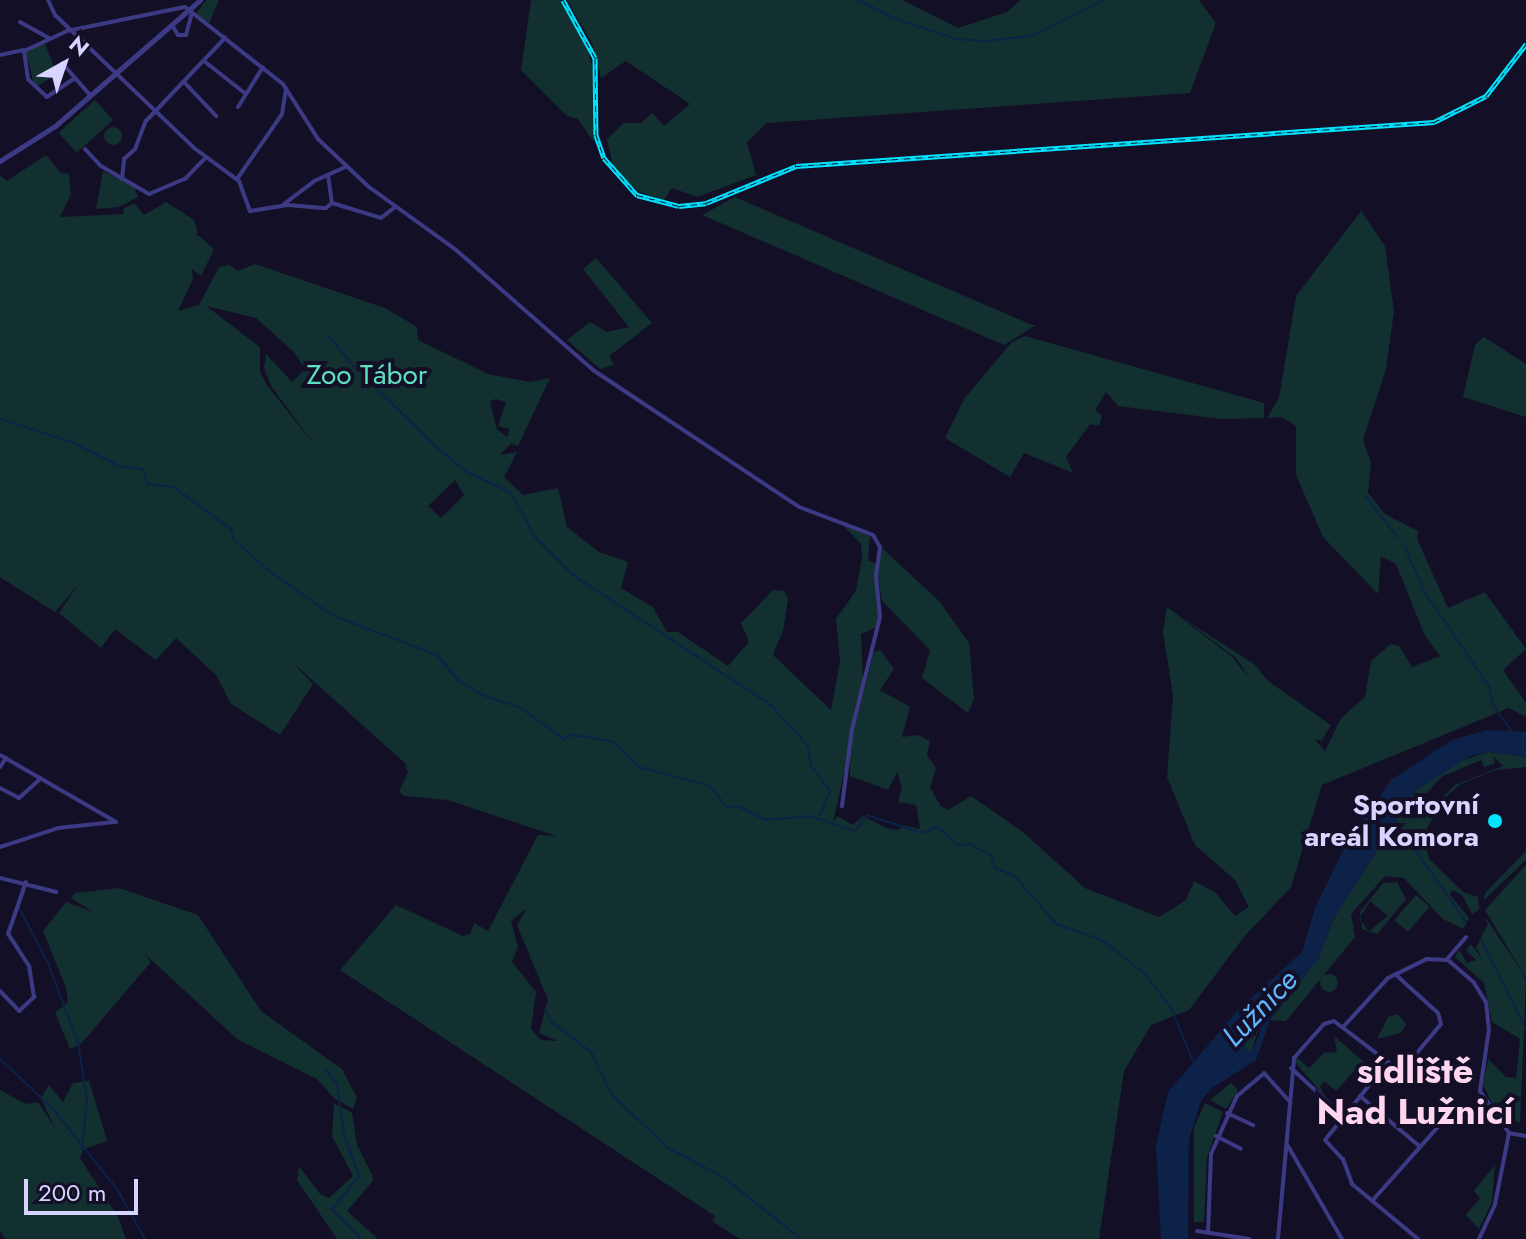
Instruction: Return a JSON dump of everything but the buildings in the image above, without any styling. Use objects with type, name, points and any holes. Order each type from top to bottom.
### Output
[{"type":"street","points":[[48,0],[52,12],[155,111],[205,158],[237,179],[250,211],[282,205],[326,208],[332,203]]},
{"type":"street","points":[[175,0],[180,7],[286,87],[318,139],[394,208],[462,254],[597,374],[799,507],[876,539],[880,621],[852,729],[842,806]]},
{"type":"street","points":[[0,161],[40,138],[190,12],[200,0]]},
{"type":"street","points":[[0,55],[25,49],[72,30],[180,7]]},
{"type":"street","points":[[172,25],[177,34],[184,36],[190,12]]},
{"type":"street","points":[[20,22],[49,38]]},
{"type":"street","points":[[122,179],[124,159],[155,111],[225,38]]},
{"type":"street","points":[[25,49],[27,77],[47,97],[75,78]]},
{"type":"street","points":[[204,61],[246,94]]},
{"type":"street","points":[[62,63],[90,95]]},
{"type":"street","points":[[238,107],[263,67]]},
{"type":"street","points":[[184,82],[216,116]]},
{"type":"street","points":[[237,179],[282,114],[286,87]]},
{"type":"street","points":[[85,149],[122,179],[149,194],[185,179],[205,158]]},
{"type":"street","points":[[282,205],[347,166]]},
{"type":"street","points":[[328,175],[332,203]]},
{"type":"street","points":[[332,203],[379,218],[394,208]]},
{"type":"street","points":[[0,755],[116,822],[58,828],[0,847]]},
{"type":"street","points":[[0,767],[6,758]]},
{"type":"street","points":[[0,788],[19,798],[40,778]]},
{"type":"street","points":[[0,878],[26,882],[56,892]]},
{"type":"street","points":[[0,991],[19,1011],[34,997],[29,966],[8,934],[26,882]]},
{"type":"street","points":[[1447,959],[1466,937]]},
{"type":"street","points":[[1344,1026],[1395,974],[1427,959],[1447,959],[1474,983],[1486,1002],[1488,1038],[1480,1091],[1509,1133],[1526,1136]]},
{"type":"street","points":[[1278,1239],[1288,1146],[1291,1068],[1324,1024],[1344,1026],[1401,1072],[1441,1019],[1395,974]]},
{"type":"street","points":[[1388,1062],[1343,1116],[1326,1142],[1342,1158],[1350,1182],[1418,1239]]},
{"type":"street","points":[[1291,1068],[1343,1116]]},
{"type":"street","points":[[1208,1233],[1209,1164],[1216,1136],[1227,1113],[1254,1076],[1266,1075],[1291,1103]]},
{"type":"street","points":[[1290,1090],[1301,1079]]},
{"type":"street","points":[[1360,1096],[1418,1145]]},
{"type":"street","points":[[1227,1113],[1253,1125]]},
{"type":"street","points":[[1372,1201],[1438,1120]]},
{"type":"street","points":[[1479,1239],[1495,1204],[1509,1133]]},
{"type":"street","points":[[1216,1136],[1241,1149]]},
{"type":"street","points":[[1288,1146],[1342,1239]]},
{"type":"street","points":[[1197,1231],[1249,1239]]},
{"type":"green space","points":[[206,0],[219,0],[209,23],[196,14]]},
{"type":"green space","points":[[531,0],[560,0],[587,46],[595,79],[596,145],[578,119],[567,116],[521,70]]},
{"type":"green space","points":[[567,0],[902,0],[958,28],[1007,12],[1021,0],[1199,0],[1216,23],[1190,93],[767,123],[747,142],[756,175],[697,197],[672,188],[663,201],[638,191],[614,171],[607,139],[624,123],[641,123],[652,113],[664,126],[690,104],[626,61],[601,78],[592,43]]},
{"type":"green space","points":[[44,41],[55,69],[52,77],[35,88],[25,49]]},
{"type":"green space","points":[[95,100],[113,120],[77,153],[59,133]]},
{"type":"green space","points":[[113,127],[122,136],[113,145],[104,136]]},
{"type":"green space","name":"Zoo Tábor","points":[[46,155],[61,173],[69,174],[71,194],[60,217],[124,214],[123,209],[134,203],[144,215],[166,202],[194,220],[198,232],[194,239],[198,235],[214,249],[201,276],[192,269],[193,279],[178,311],[199,305],[219,267],[229,265],[238,271],[255,264],[385,308],[417,327],[418,340],[488,374],[530,382],[550,378],[518,446],[511,444],[499,455],[517,452],[504,477],[523,495],[558,488],[567,527],[599,552],[628,562],[621,588],[653,607],[667,632],[678,632],[728,666],[749,642],[741,623],[773,590],[784,591],[788,599],[783,631],[773,655],[831,710],[840,661],[836,619],[856,591],[862,558],[861,544],[844,526],[870,536],[868,560],[876,564],[879,612],[877,627],[861,634],[863,678],[857,716],[874,652],[880,650],[894,669],[880,690],[910,707],[902,737],[918,735],[930,741],[927,755],[936,768],[930,788],[941,806],[948,810],[971,796],[1023,832],[1085,888],[1159,917],[1186,900],[1194,881],[1216,893],[1235,916],[1249,907],[1235,880],[1195,845],[1167,777],[1173,696],[1163,632],[1167,607],[1231,656],[1250,679],[1236,658],[1184,619],[1254,664],[1268,681],[1331,725],[1322,740],[1315,740],[1325,751],[1341,718],[1365,697],[1371,661],[1391,644],[1399,646],[1412,667],[1440,656],[1425,636],[1396,564],[1381,556],[1378,594],[1323,537],[1296,475],[1296,426],[1282,417],[1267,418],[1279,398],[1296,296],[1361,211],[1385,246],[1394,311],[1386,369],[1363,440],[1371,462],[1368,493],[1385,514],[1418,531],[1417,539],[1448,608],[1485,592],[1526,649],[1503,670],[1526,703],[1526,717],[1509,708],[1322,785],[1291,887],[1243,938],[1189,1010],[1151,1025],[1124,1071],[1099,1239],[740,1239],[712,1221],[715,1216],[340,970],[396,905],[463,936],[470,934],[474,923],[488,931],[538,835],[556,836],[448,800],[404,796],[399,791],[408,773],[405,763],[292,662],[313,684],[280,735],[231,704],[216,675],[176,638],[156,660],[115,629],[101,648],[59,613],[78,585],[55,612],[0,577],[0,175],[7,181]],"holes":[[[206,306],[256,318],[294,352],[305,369],[292,382],[266,354],[264,368],[271,386],[319,451],[267,385],[260,372],[260,347]],[[490,401],[506,402],[498,426],[509,429],[508,437],[497,430]],[[455,480],[464,495],[441,518],[428,506]],[[850,746],[850,776],[888,790],[897,772],[902,787],[898,802],[916,805],[920,829],[903,825],[898,830],[886,828],[863,816],[853,825],[838,816],[833,822]],[[527,908],[517,925],[548,1000],[539,1033],[558,1041],[541,1040],[531,1029],[536,992],[512,962],[518,947],[511,921]]]},
{"type":"green space","points":[[103,171],[134,186],[138,197],[119,207],[96,209]]},
{"type":"green space","points":[[735,197],[1036,325],[1004,345],[702,215]]},
{"type":"green space","points":[[596,258],[652,323],[609,356],[614,365],[600,369],[567,340],[590,322],[607,332],[629,327],[583,269]]},
{"type":"green space","points":[[1025,336],[1264,403],[1264,418],[1222,419],[1118,406],[1106,392],[1095,410],[1102,416],[1099,426],[1090,424],[1066,457],[1073,473],[1024,453],[1010,477],[945,438],[964,399],[1012,342]]},
{"type":"green space","points":[[1484,337],[1526,364],[1526,417],[1463,397],[1475,345]]},
{"type":"green space","points":[[882,548],[939,601],[969,643],[974,699],[968,713],[922,678],[930,650],[882,601],[877,572]]},
{"type":"green space","points":[[1489,752],[1526,757],[1526,767],[1495,770],[1461,784],[1442,800],[1423,836],[1429,859],[1463,892],[1478,897],[1479,910],[1472,914],[1462,895],[1452,890],[1450,895],[1469,918],[1463,929],[1443,919],[1404,878],[1385,876],[1351,914],[1355,937],[1286,1021],[1270,1020],[1318,959],[1334,918],[1415,791],[1450,764]],"holes":[[[1493,756],[1503,766],[1455,785],[1430,811],[1420,801],[1441,777],[1481,760],[1484,767],[1495,764]]]},
{"type":"green space","points":[[1526,851],[1526,860],[1484,900],[1485,893]]},
{"type":"green space","points":[[1526,865],[1526,978],[1485,910]]},
{"type":"green space","points":[[1397,882],[1406,899],[1377,934],[1362,929],[1361,922],[1369,931],[1388,916],[1370,901],[1361,916],[1360,912],[1383,883]]},
{"type":"green space","points":[[119,888],[198,915],[261,1011],[342,1069],[357,1098],[353,1109],[334,1098],[317,1079],[237,1039],[145,954],[151,962],[81,1044],[70,1049],[55,1013],[68,1002],[66,988],[43,931],[66,902],[93,912],[71,898],[75,893]]},
{"type":"green space","points":[[1416,895],[1430,907],[1408,932],[1394,920]]},
{"type":"green space","points":[[1485,917],[1526,981],[1520,1123],[1496,1112],[1483,1085],[1488,1059],[1506,1077],[1516,1078],[1520,1039],[1492,1022],[1484,983],[1455,957],[1459,950],[1467,963],[1476,960],[1466,950],[1471,944],[1482,959],[1476,947],[1488,924]]},
{"type":"green space","points":[[1329,974],[1338,983],[1329,992],[1320,983]]},
{"type":"green space","points":[[1264,1009],[1252,1051],[1245,1050],[1246,1028],[1252,1029],[1251,1037],[1256,1035],[1256,1016]]},
{"type":"green space","points":[[1398,1014],[1406,1024],[1401,1033],[1377,1039],[1388,1017]]},
{"type":"green space","points":[[1334,1036],[1363,1061],[1336,1091],[1324,1081],[1320,1087],[1326,1098],[1295,1062],[1297,1058],[1309,1068],[1324,1053],[1337,1052]]},
{"type":"green space","points":[[89,1081],[107,1141],[84,1149],[80,1158],[118,1217],[126,1239],[6,1239],[0,1231],[0,1090],[26,1104],[38,1102],[55,1128],[41,1098],[49,1085],[63,1102],[73,1083]]},
{"type":"green space","points":[[1231,1083],[1238,1090],[1226,1109],[1210,1100]]},
{"type":"green space","points":[[334,1103],[352,1113],[357,1145],[373,1181],[347,1211],[378,1239],[337,1239],[297,1180],[299,1166],[320,1194],[329,1198],[353,1176],[332,1136]]},
{"type":"green space","points":[[1205,1103],[1223,1112],[1207,1157],[1204,1222],[1194,1222],[1194,1127]]},
{"type":"green space","points":[[1495,1165],[1492,1202],[1479,1229],[1466,1215],[1480,1198],[1474,1191]]},
{"type":"water","name":"Lužnice","points":[[1488,730],[1526,732],[1526,757],[1489,752],[1470,756],[1415,791],[1334,918],[1318,959],[1270,1020],[1256,1060],[1212,1088],[1201,1101],[1189,1139],[1188,1239],[1161,1239],[1156,1145],[1168,1092],[1238,1010],[1302,952],[1315,908],[1348,840],[1391,780],[1452,740]],"holes":[[[1264,1009],[1252,1051],[1246,1050],[1246,1028],[1252,1029],[1253,1044],[1256,1016]]]},
{"type":"waterway","points":[[858,0],[898,20],[956,39],[983,41],[1032,36],[1104,0]]},
{"type":"waterway","points":[[328,335],[355,368]]},
{"type":"waterway","points":[[364,376],[434,445],[468,473],[510,492],[536,538],[573,575],[771,705],[808,746],[811,765],[830,791],[820,815]]},
{"type":"waterway","points":[[0,419],[69,441],[119,466],[143,469],[148,484],[174,487],[231,529],[234,540],[269,571],[334,616],[437,655],[458,680],[482,695],[519,707],[564,739],[572,735],[612,741],[639,767],[710,786],[727,807],[738,806],[765,820],[810,816],[855,831],[867,815],[922,833],[937,827],[958,845],[970,844],[991,855],[995,868],[1015,876],[1056,924],[1102,940],[1144,973],[1171,1008],[1193,1061]]},
{"type":"waterway","points":[[1366,497],[1398,538]]},
{"type":"waterway","points":[[1405,547],[1425,593],[1489,686],[1493,705],[1514,735]]},
{"type":"waterway","points":[[1393,818],[1466,922]]},
{"type":"waterway","points":[[18,906],[48,963],[78,1043],[87,1100],[82,1150]]},
{"type":"waterway","points":[[1481,940],[1526,1029]]},
{"type":"waterway","points":[[545,1009],[552,1022],[591,1052],[612,1095],[668,1148],[723,1177],[801,1239]]},
{"type":"waterway","points":[[0,1059],[53,1109],[117,1189],[145,1239]]},
{"type":"waterway","points":[[325,1069],[337,1084],[344,1135],[359,1176],[332,1209],[361,1239]]},
{"type":"railway","points":[[563,0],[595,58],[596,135],[604,158],[637,195],[679,206],[706,203],[796,166],[1434,122],[1486,96],[1526,44]]},
{"type":"place","name":"Sportovní areál Komora","points":[[1495,821]]},
{"type":"district","name":"sídliště Nad Lužnicí","points":[[1415,1090]]}]
